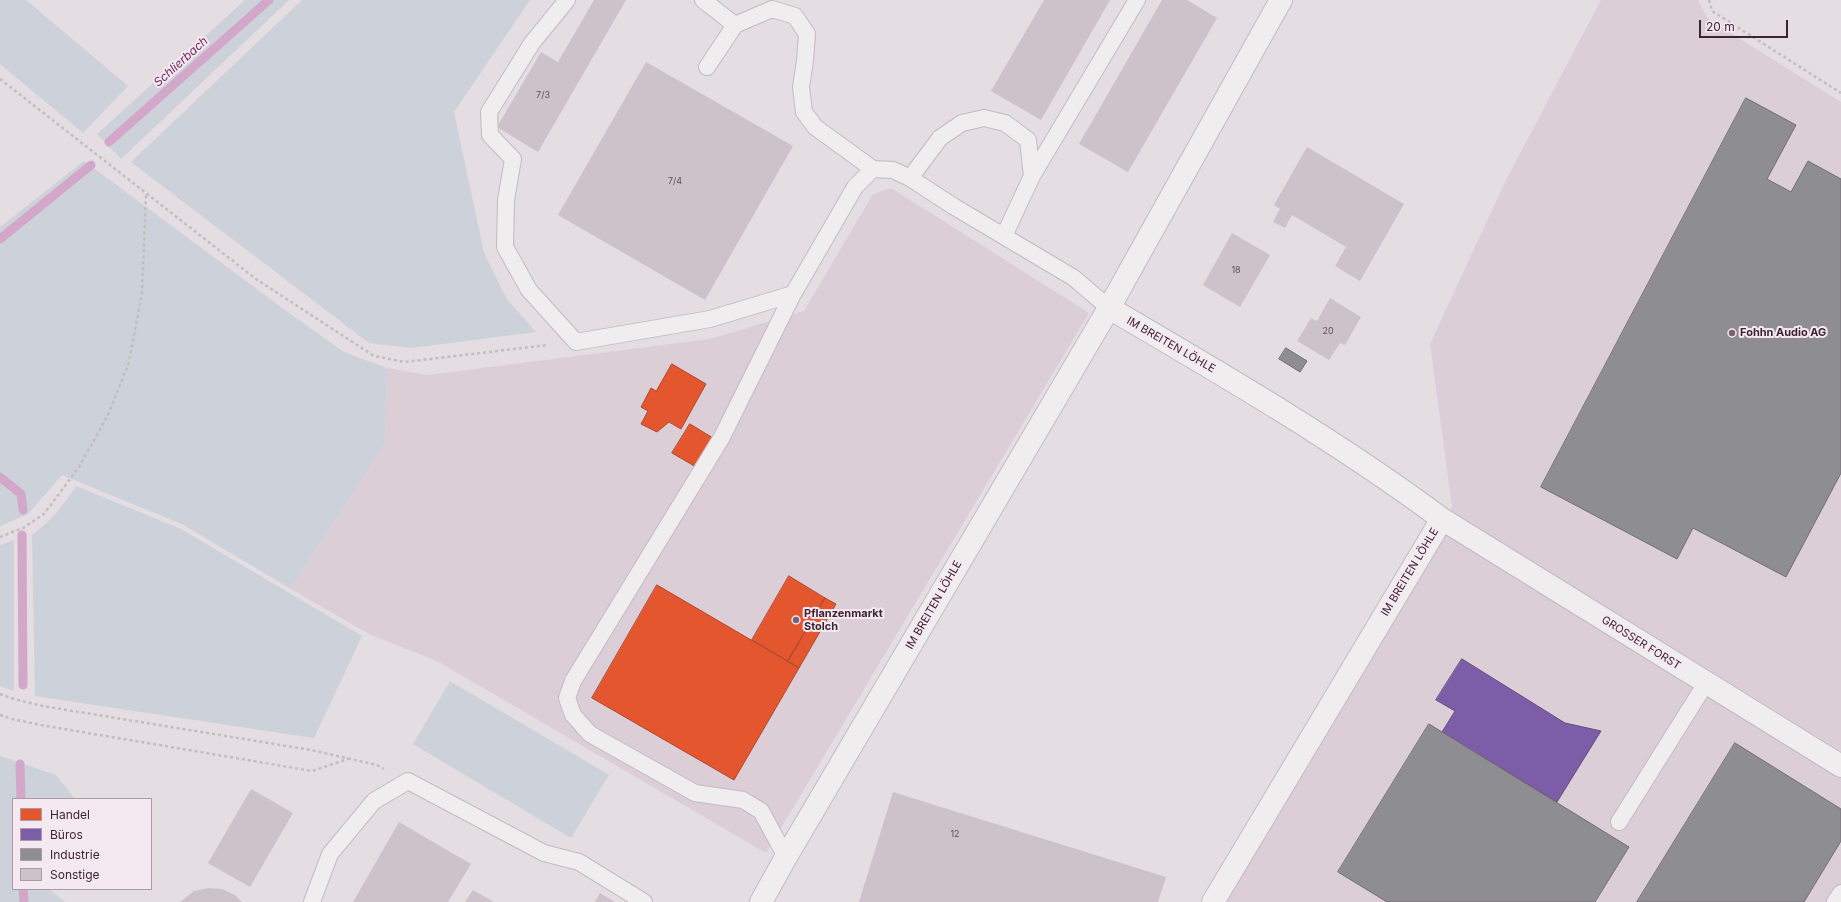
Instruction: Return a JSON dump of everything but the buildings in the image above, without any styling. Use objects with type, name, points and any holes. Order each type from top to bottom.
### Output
[{"type":"street","name":"IM BREITEN LÖHLE","points":[[761,902],[1108,308],[1281,0]]},
{"type":"street","name":"IM BREITEN LÖHLE","points":[[1108,308],[1217,372],[1385,477],[1442,520],[1213,902]]},
{"type":"street","name":"GROSSER FORST","points":[[1442,520],[1841,766]]},
{"type":"lane","points":[[567,0],[532,43],[489,112],[490,135],[513,159],[506,200],[505,247],[529,290],[576,342],[710,319],[793,294]]},
{"type":"lane","points":[[703,0],[735,25]]},
{"type":"lane","points":[[1004,236],[1032,176],[1137,0]]},
{"type":"lane","points":[[707,67],[735,25],[772,9],[795,16],[806,34],[805,61],[801,87],[804,112],[815,127],[873,168],[893,170],[910,178],[953,206],[1074,278],[1108,308]]},
{"type":"lane","points":[[910,178],[940,138],[962,123],[984,118],[1005,123],[1028,140],[1032,176]]},
{"type":"lane","points":[[786,857],[761,811],[743,800],[695,793],[590,734],[573,715],[567,698],[573,681],[722,437],[793,294],[855,187],[873,168]]},
{"type":"lane","points":[[1619,822],[1706,682]]},
{"type":"lane","points":[[312,902],[330,854],[374,801],[408,781],[544,853],[579,862],[644,902]]},
{"type":"lane","points":[[1835,902],[1841,893]]},
{"type":"path","points":[[1709,0],[1712,11],[1841,93]]},
{"type":"path","points":[[0,79],[256,279],[374,356],[404,362],[576,342]]},
{"type":"path","points":[[0,537],[23,528],[44,514],[79,467],[108,415],[130,362],[142,293],[146,193]]},
{"type":"path","points":[[0,694],[43,706],[311,750],[377,765],[408,781]]},
{"type":"path","points":[[0,715],[41,726],[312,771],[348,759]]},
{"type":"shaded area","points":[[0,0],[26,0],[128,86],[83,133],[0,64]]},
{"type":"shaded area","points":[[245,0],[289,0],[121,159],[97,134]]},
{"type":"shaded area","points":[[302,0],[530,0],[454,112],[484,253],[506,298],[536,332],[411,348],[369,343],[131,162]]},
{"type":"shaded area","points":[[1601,0],[1698,0],[1708,19],[1841,102],[1841,902],[1225,902],[1430,556],[1452,506],[1430,344],[1507,178]]},
{"type":"shaded area","points":[[84,161],[344,352],[387,368],[385,444],[291,589],[182,524],[62,475],[28,514],[0,526],[0,227]]},
{"type":"shaded area","points":[[891,188],[1089,313],[766,853],[437,661],[369,634],[291,589],[385,444],[387,368],[428,375],[710,339],[804,311],[873,194]]},
{"type":"shaded area","points":[[76,486],[181,529],[362,636],[314,738],[35,696],[32,535],[57,512]]},
{"type":"shaded area","points":[[14,540],[14,691],[0,686],[0,545]]},
{"type":"shaded area","points":[[450,681],[609,775],[571,838],[413,744]]},
{"type":"shaded area","points":[[0,756],[56,775],[74,798],[12,798],[12,890],[50,890],[65,902],[0,902]]},
{"type":"waterway","name":"Schlierbach","points":[[109,142],[269,0]]},
{"type":"waterway","name":"Schlierbach","points":[[0,239],[91,165]]},
{"type":"waterway","points":[[0,477],[21,494],[23,510]]},
{"type":"waterway","points":[[22,535],[23,685]]},
{"type":"waterway","points":[[20,764],[21,798]]},
{"type":"waterway","points":[[23,890],[24,902]]},
{"type":"place","name":"Fohhn Audio AG","points":[[1732,333]]},
{"type":"place","name":"Pflanzenmarkt Stolch","points":[[796,620]]}]
